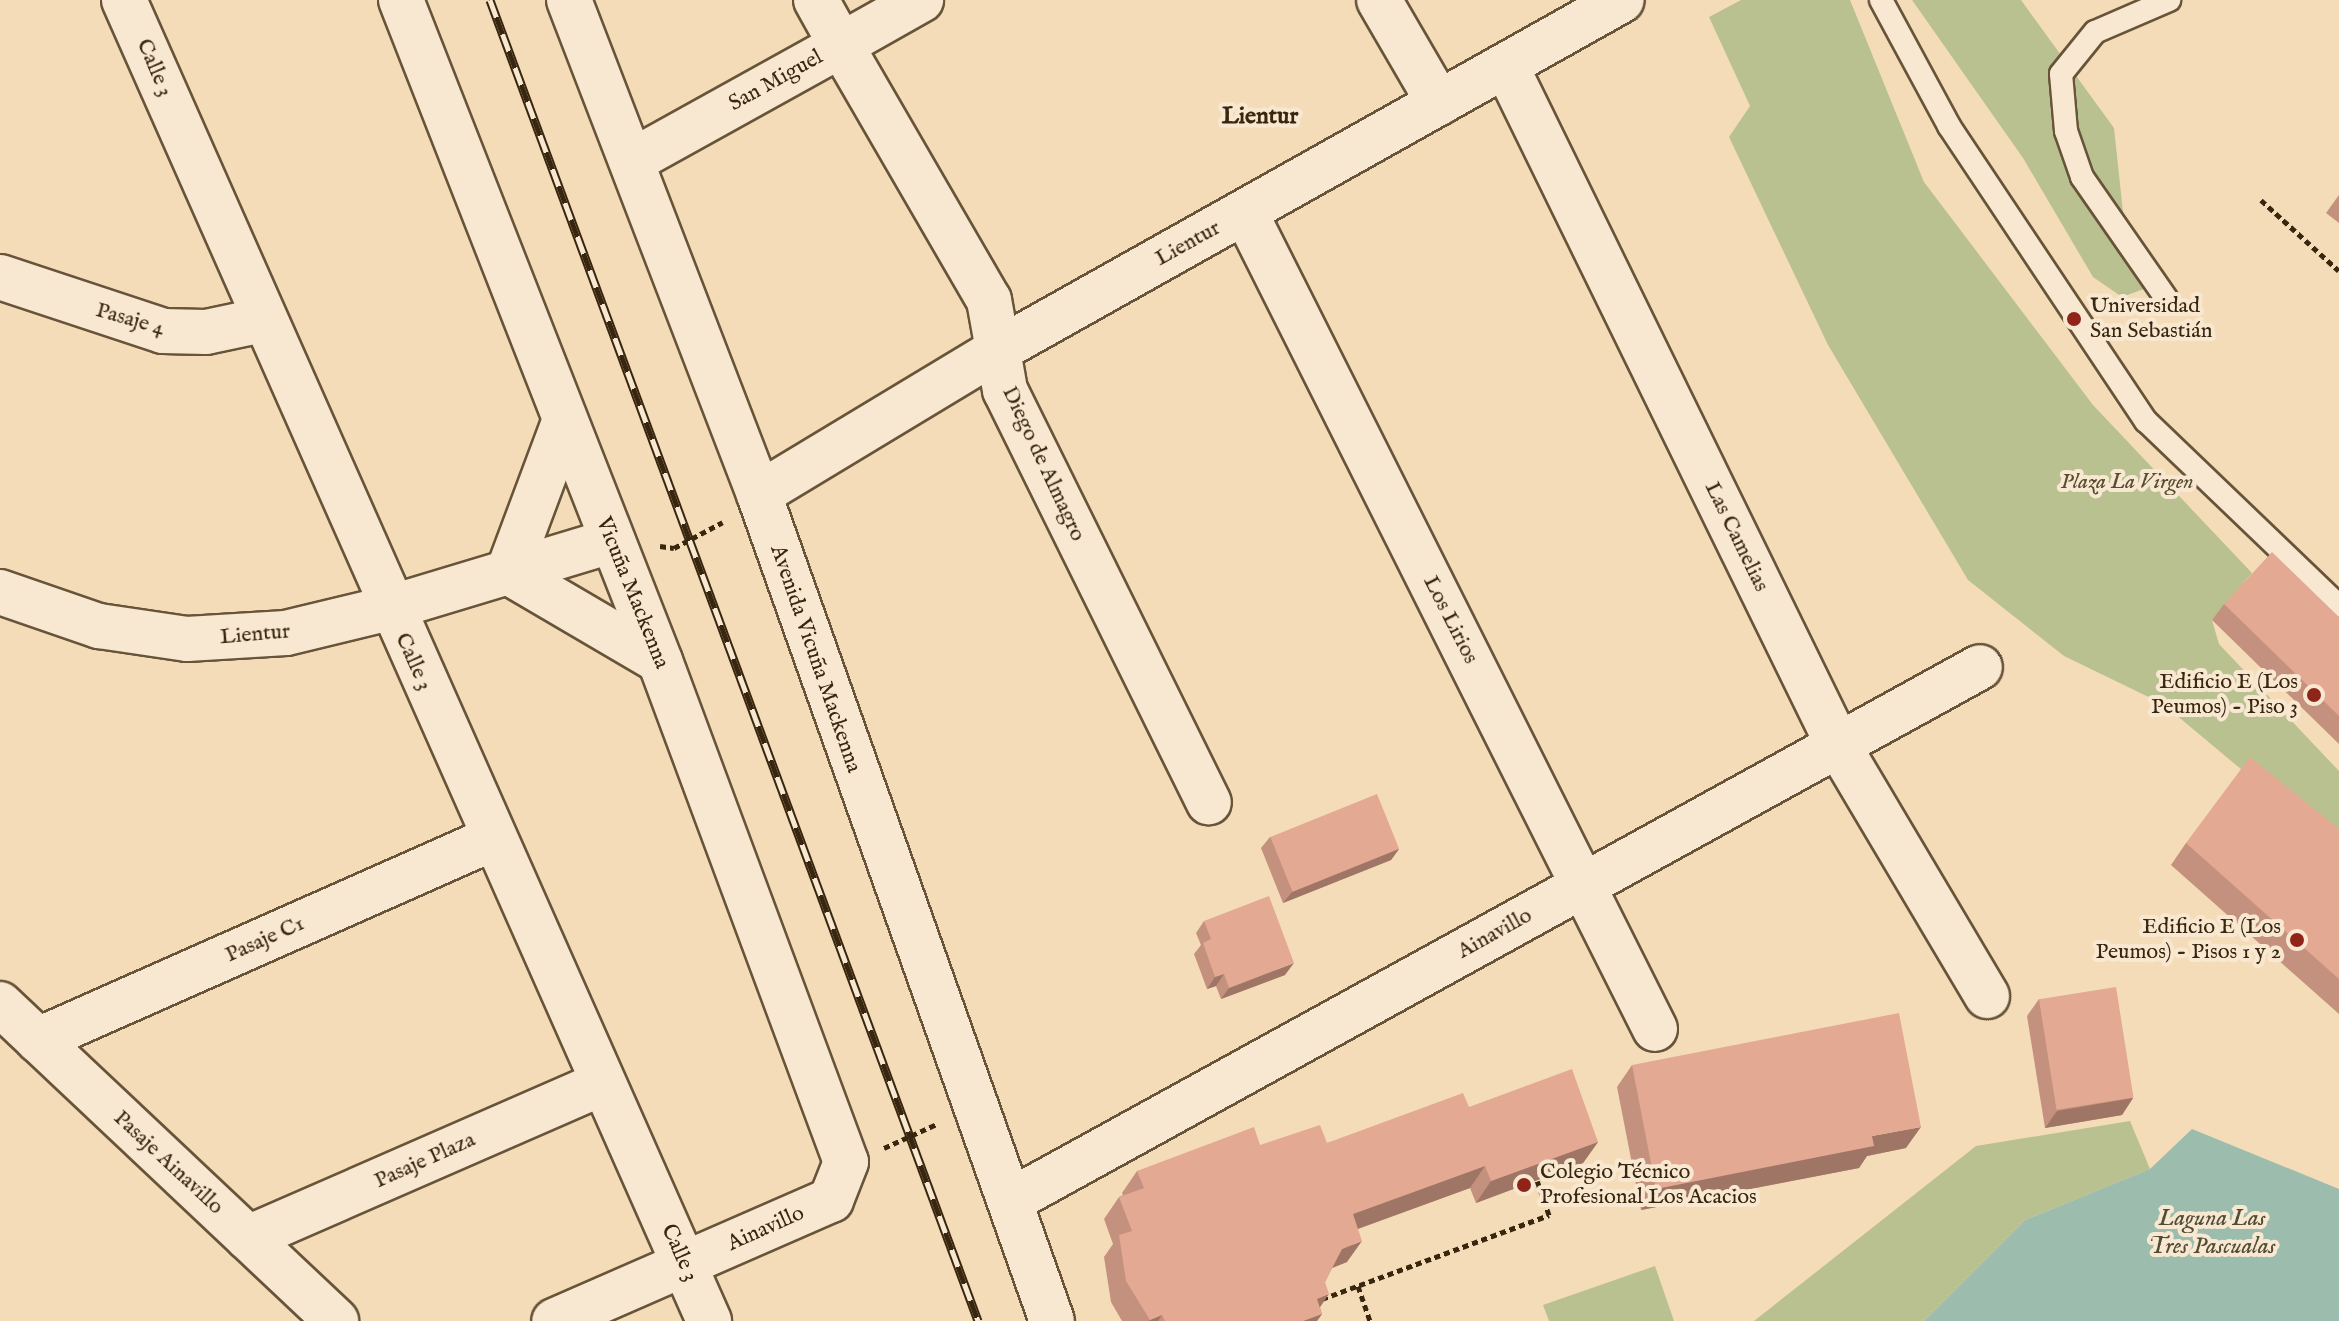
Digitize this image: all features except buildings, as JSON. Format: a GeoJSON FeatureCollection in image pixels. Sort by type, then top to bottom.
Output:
{"type":"FeatureCollection","features":[{"type":"Feature","properties":{"kind":"street","name":"Calle 3"},"geometry":{"type":"LineString","coordinates":[[124,0],[491,839],[709,1321]]}},
{"type":"Feature","properties":{"kind":"street","name":"Vicuña Mackenna"},"geometry":{"type":"LineString","coordinates":[[401,0],[563,425],[660,661],[846,1162],[841,1189]]}},
{"type":"Feature","properties":{"kind":"street","name":"Avenida Vicuña Mackenna"},"geometry":{"type":"LineString","coordinates":[[569,0],[759,494],[1052,1321]]}},
{"type":"Feature","properties":{"kind":"street","name":"Diego de Almagro"},"geometry":{"type":"LineString","coordinates":[[816,0],[989,300],[1005,390],[1209,802]]}},
{"type":"Feature","properties":{"kind":"street","name":"San Miguel"},"geometry":{"type":"LineString","coordinates":[[632,161],[921,0]]}},
{"type":"Feature","properties":{"kind":"street"},"geometry":{"type":"LineString","coordinates":[[1379,0],[1439,103]]}},
{"type":"Feature","properties":{"kind":"street","name":"Lientur"},"geometry":{"type":"LineString","coordinates":[[759,494],[998,350],[1622,0]]}},
{"type":"Feature","properties":{"kind":"street","name":"Las Camelias"},"geometry":{"type":"LineString","coordinates":[[1506,66],[1838,745],[1987,996]]}},
{"type":"Feature","properties":{"kind":"street","name":"Los Lirios"},"geometry":{"type":"LineString","coordinates":[[1245,212],[1655,1029]]}},
{"type":"Feature","properties":{"kind":"street","name":"Pasaje 4"},"geometry":{"type":"LineString","coordinates":[[0,277],[163,331],[206,332],[263,320]]}},
{"type":"Feature","properties":{"kind":"street"},"geometry":{"type":"LineString","coordinates":[[563,425],[508,572],[660,661]]}},
{"type":"Feature","properties":{"kind":"street","name":"Lientur"},"geometry":{"type":"LineString","coordinates":[[0,592],[99,626],[187,639],[286,633],[389,608],[611,541]]}},
{"type":"Feature","properties":{"kind":"street","name":"Ainavillo"},"geometry":{"type":"LineString","coordinates":[[1010,1201],[1980,667]]}},
{"type":"Feature","properties":{"kind":"street","name":"Pasaje C1"},"geometry":{"type":"LineString","coordinates":[[38,1040],[491,839]]}},
{"type":"Feature","properties":{"kind":"street","name":"Pasaje Ainavillo"},"geometry":{"type":"LineString","coordinates":[[0,1004],[336,1321]]}},
{"type":"Feature","properties":{"kind":"street","name":"Pasaje Plaza"},"geometry":{"type":"LineString","coordinates":[[248,1238],[602,1083]]}},
{"type":"Feature","properties":{"kind":"street","name":"Ainavillo"},"geometry":{"type":"LineString","coordinates":[[554,1321],[684,1265],[841,1189]]}},
{"type":"Feature","properties":{"kind":"lane"},"geometry":{"type":"LineString","coordinates":[[1881,0],[1949,126],[2164,441],[2339,606]]}},
{"type":"Feature","properties":{"kind":"lane"},"geometry":{"type":"LineString","coordinates":[[2166,298],[2082,177],[2066,131],[2061,74],[2095,32],[2169,0]]}},
{"type":"Feature","properties":{"kind":"path"},"geometry":{"type":"LineString","coordinates":[[2261,200],[2339,271]]}},
{"type":"Feature","properties":{"kind":"path"},"geometry":{"type":"LineString","coordinates":[[1309,1304],[1549,1215],[1537,1181]]}},
{"type":"Feature","properties":{"kind":"path"},"geometry":{"type":"LineString","coordinates":[[1358,1286],[1370,1321]]}},
{"type":"Feature","properties":{"kind":"green space","name":"Plaza La Virgen"},"geometry":{"type":"Polygon","coordinates":[[[1741,0],[1850,0],[1924,182],[2093,405],[2252,573],[2212,620],[2219,644],[2339,771],[2339,851],[2163,704],[2064,656],[1968,580],[1828,345],[1729,137],[1750,106],[1709,17],[1741,0]]]}},
{"type":"Feature","properties":{"kind":"green space"},"geometry":{"type":"Polygon","coordinates":[[[1912,0],[2021,0],[2114,128],[2123,212],[2149,270],[2144,289],[2122,297],[2093,277],[2023,158],[1912,0]]]}},
{"type":"Feature","properties":{"kind":"green space"},"geometry":{"type":"Polygon","coordinates":[[[2130,1121],[2150,1169],[2025,1220],[1924,1321],[1754,1321],[1976,1146],[2130,1121]]]}},
{"type":"Feature","properties":{"kind":"green space"},"geometry":{"type":"Polygon","coordinates":[[[1655,1266],[1674,1321],[1549,1321],[1543,1305],[1655,1266]]]}},
{"type":"Feature","properties":{"kind":"water","name":"Laguna Las Tres Pascualas"},"geometry":{"type":"Polygon","coordinates":[[[2192,1129],[2339,1189],[2339,1321],[1924,1321],[2025,1220],[2150,1169],[2192,1129]]]}},
{"type":"Feature","properties":{"kind":"railway"},"geometry":{"type":"LineString","coordinates":[[490,0],[978,1321]]}},
{"type":"Feature","properties":{"kind":"place","name":"Universidad San Sebastián"},"geometry":{"type":"Point","coordinates":[2074,319]}},
{"type":"Feature","properties":{"kind":"place","name":"Edificio E (Los Peumos) - Piso 3"},"geometry":{"type":"Point","coordinates":[2314,695]}},
{"type":"Feature","properties":{"kind":"place","name":"Edificio E (Los Peumos) - Pisos 1 y 2"},"geometry":{"type":"Point","coordinates":[2297,940]}},
{"type":"Feature","properties":{"kind":"place","name":"Colegio Técnico Profesional Los Acacios"},"geometry":{"type":"Point","coordinates":[1524,1185]}},
{"type":"Feature","properties":{"kind":"district","name":"Lientur"},"geometry":{"type":"Point","coordinates":[1260,117]}}]}
